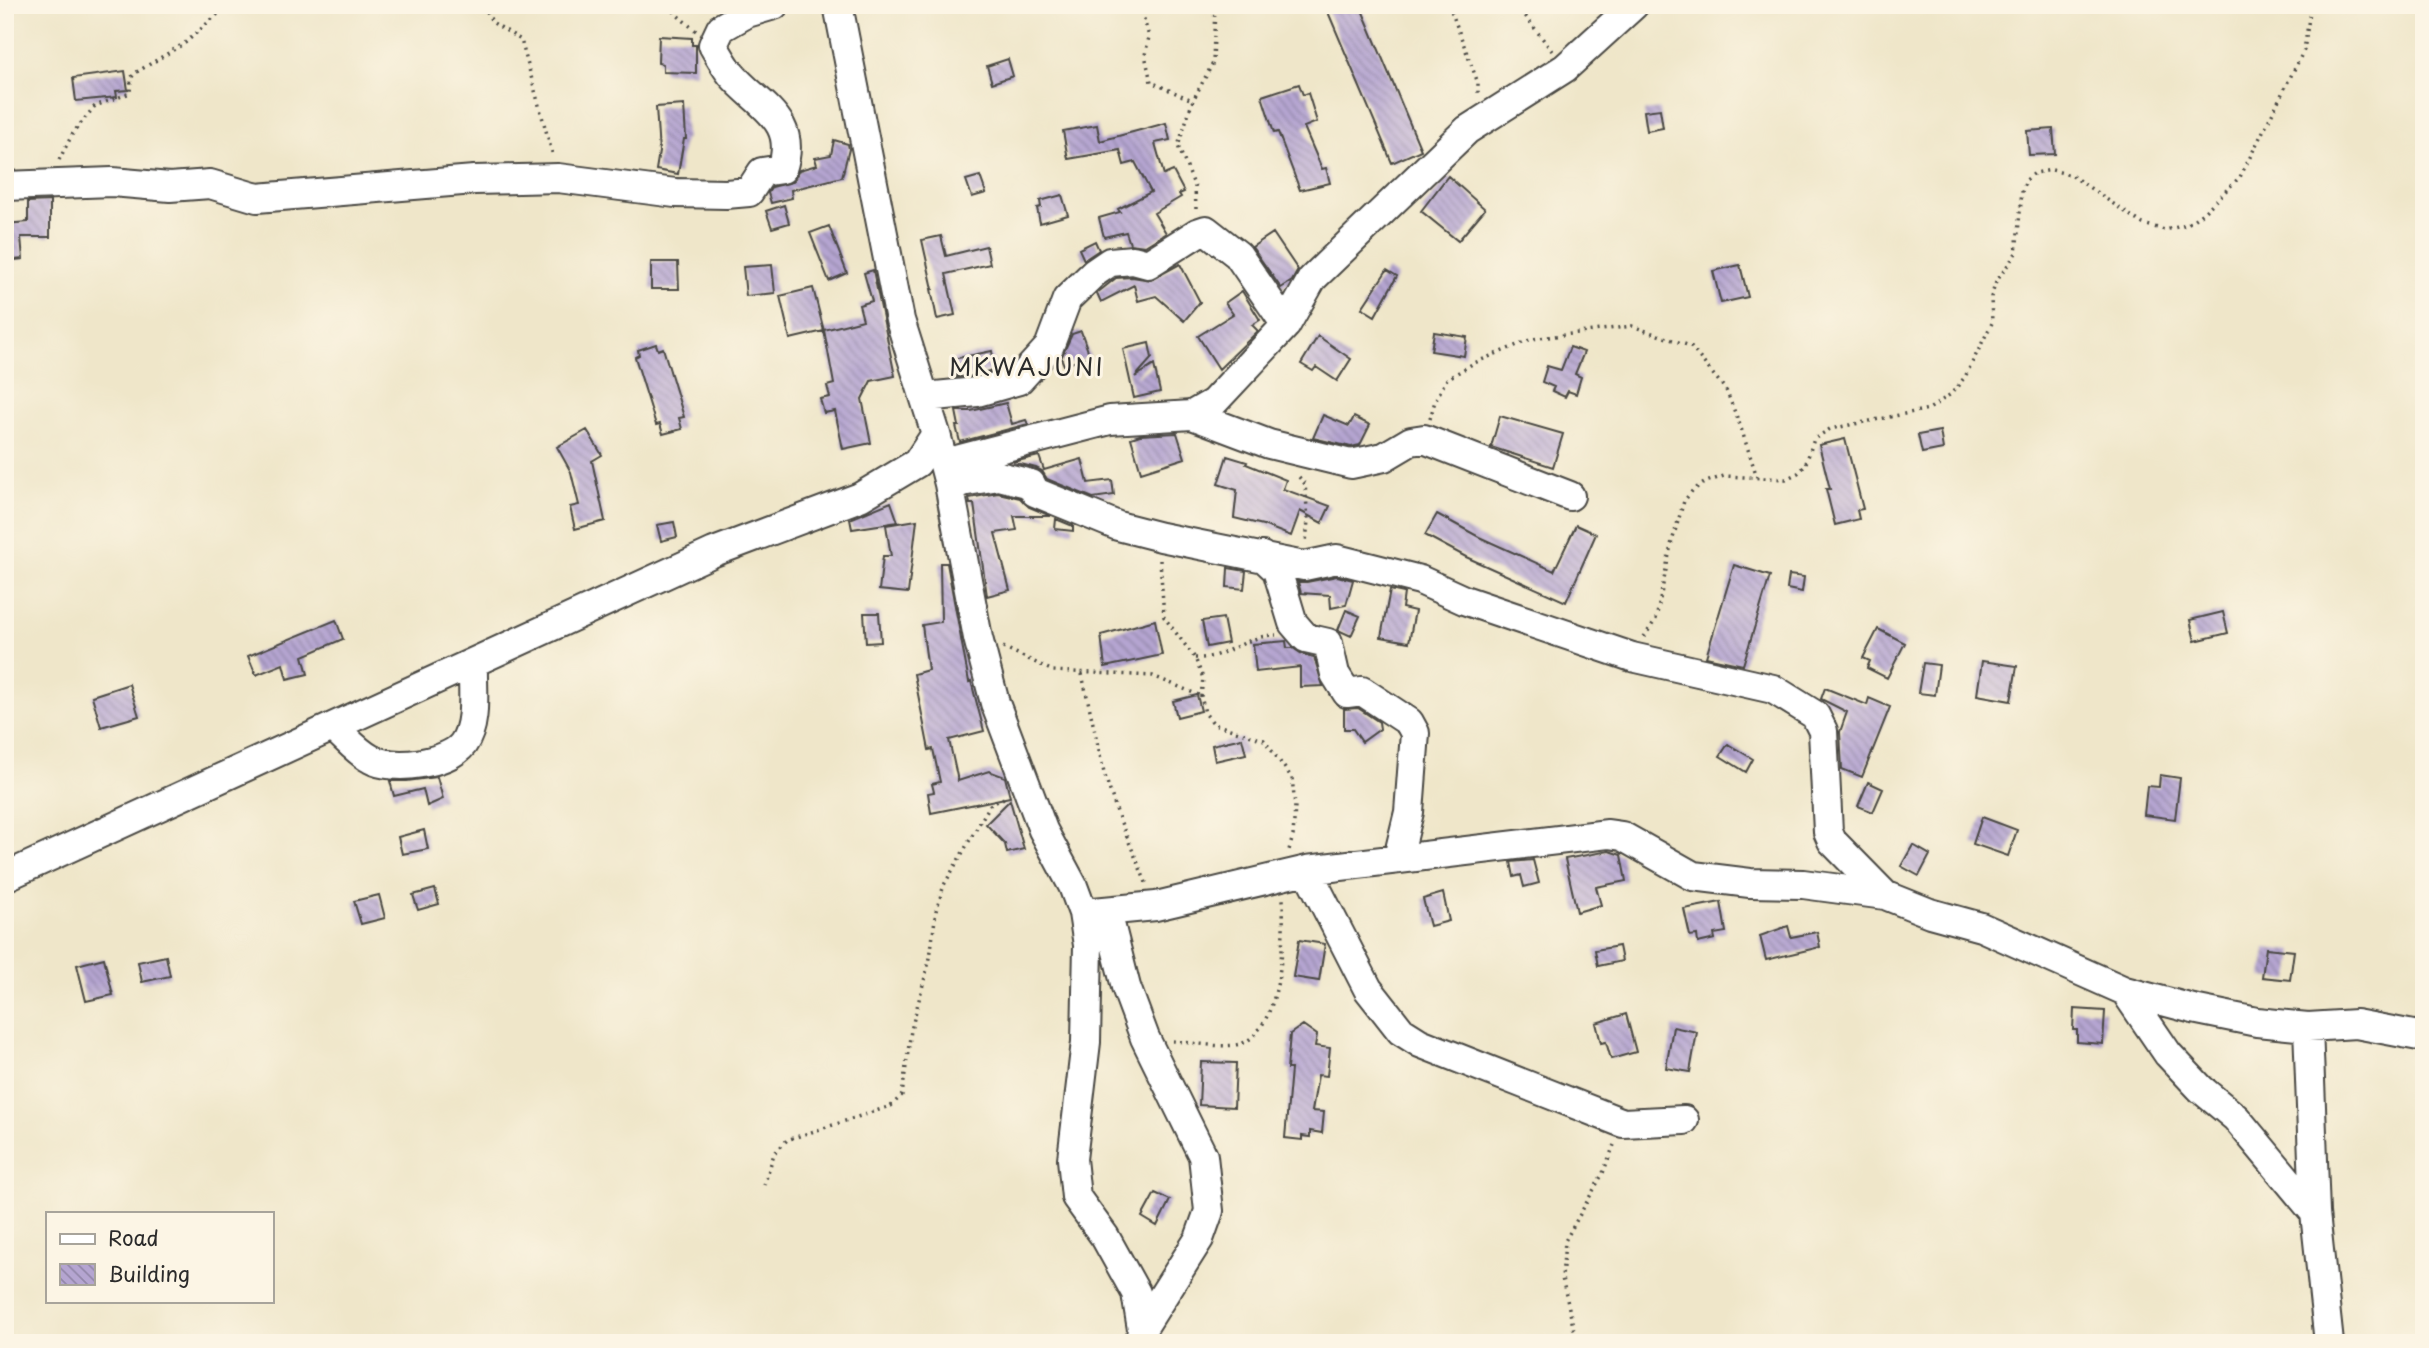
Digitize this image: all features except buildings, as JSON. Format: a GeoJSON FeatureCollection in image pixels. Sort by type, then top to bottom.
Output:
{"type":"FeatureCollection","features":[{"type":"Feature","properties":{"kind":"street"},"geometry":{"type":"LineString","coordinates":[[5,186],[112,182],[170,187],[210,184],[257,198],[474,180],[558,178],[675,193],[749,192],[762,172],[782,169],[787,152],[785,133],[772,112],[730,73],[713,45],[721,28],[747,13],[774,5]]}},
{"type":"Feature","properties":{"kind":"street"},"geometry":{"type":"LineString","coordinates":[[838,5],[900,320],[947,473],[978,638],[995,703],[1025,787],[1095,912],[1145,1038],[1203,1156],[1209,1211],[1199,1239],[1141,1336]]}},
{"type":"Feature","properties":{"kind":"street"},"geometry":{"type":"LineString","coordinates":[[1192,415],[1213,403],[1286,325],[1312,279],[1467,130],[1566,68],[1634,5]]}},
{"type":"Feature","properties":{"kind":"street"},"geometry":{"type":"LineString","coordinates":[[925,397],[977,392],[1019,380],[1049,347],[1067,299],[1094,273],[1111,262],[1133,260],[1148,264],[1206,230],[1238,255],[1286,325]]}},
{"type":"Feature","properties":{"kind":"street"},"geometry":{"type":"LineString","coordinates":[[947,473],[1110,420],[1192,415],[1269,444],[1351,464],[1384,457],[1411,441],[1424,439],[1570,496]]}},
{"type":"Feature","properties":{"kind":"street"},"geometry":{"type":"LineString","coordinates":[[5,877],[714,552],[859,497],[917,463],[936,434]]}},
{"type":"Feature","properties":{"kind":"street"},"geometry":{"type":"LineString","coordinates":[[947,473],[999,476],[1031,484],[1035,492],[1118,526],[1161,537],[1304,566],[1337,559],[1420,580],[1464,600],[1632,657],[1773,689],[1815,715],[1823,731],[1828,832],[1832,841],[1885,895]]}},
{"type":"Feature","properties":{"kind":"street"},"geometry":{"type":"LineString","coordinates":[[1262,556],[1277,570],[1293,623],[1306,638],[1328,643],[1335,674],[1347,692],[1362,691],[1409,722],[1415,733],[1409,812],[1398,858]]}},
{"type":"Feature","properties":{"kind":"street"},"geometry":{"type":"LineString","coordinates":[[333,727],[372,760],[402,766],[442,758],[463,745],[472,721],[473,663]]}},
{"type":"Feature","properties":{"kind":"street"},"geometry":{"type":"LineString","coordinates":[[1095,912],[1156,906],[1294,872],[1608,834],[1622,836],[1693,876],[1751,883],[1803,884],[1885,895],[1981,927],[2125,991],[2193,1009],[2257,1022],[2308,1027],[2356,1024],[2424,1037]]}},
{"type":"Feature","properties":{"kind":"street"},"geometry":{"type":"LineString","coordinates":[[1294,872],[1368,989],[1401,1031],[1420,1043],[1623,1123],[1685,1120]]}},
{"type":"Feature","properties":{"kind":"street"},"geometry":{"type":"LineString","coordinates":[[1095,912],[1088,945],[1086,1042],[1072,1159],[1076,1198],[1105,1237],[1136,1293],[1141,1336]]}},
{"type":"Feature","properties":{"kind":"street"},"geometry":{"type":"LineString","coordinates":[[2125,991],[2168,1054],[2201,1089],[2236,1118],[2315,1213]]}},
{"type":"Feature","properties":{"kind":"street"},"geometry":{"type":"LineString","coordinates":[[2308,1027],[2315,1213],[2329,1343]]}},
{"type":"Feature","properties":{"kind":"path"},"geometry":{"type":"LineString","coordinates":[[46,184],[73,133],[95,106],[130,93],[131,78],[135,73],[185,43],[228,5]]}},
{"type":"Feature","properties":{"kind":"path"},"geometry":{"type":"LineString","coordinates":[[484,5],[492,22],[521,40],[558,178]]}},
{"type":"Feature","properties":{"kind":"path"},"geometry":{"type":"LineString","coordinates":[[670,5],[676,14],[713,45]]}},
{"type":"Feature","properties":{"kind":"path"},"geometry":{"type":"LineString","coordinates":[[1140,5],[1149,37],[1145,55],[1151,82],[1193,100]]}},
{"type":"Feature","properties":{"kind":"path"},"geometry":{"type":"LineString","coordinates":[[1197,233],[1195,187],[1178,146],[1193,100],[1213,63],[1215,5]]}},
{"type":"Feature","properties":{"kind":"path"},"geometry":{"type":"LineString","coordinates":[[1449,5],[1478,83],[1478,103],[1467,130]]}},
{"type":"Feature","properties":{"kind":"path"},"geometry":{"type":"LineString","coordinates":[[1517,5],[1566,68]]}},
{"type":"Feature","properties":{"kind":"path"},"geometry":{"type":"LineString","coordinates":[[1632,657],[1656,619],[1671,545],[1684,501],[1693,490],[1724,476],[1786,479],[1805,466],[1814,439],[1830,429],[1929,409],[1951,394],[1965,377],[1977,350],[1987,338],[1992,323],[1991,297],[1996,282],[2016,253],[2022,192],[2026,180],[2035,173],[2052,170],[2071,175],[2143,225],[2165,230],[2186,225],[2204,212],[2240,177],[2304,50],[2311,5]]}},
{"type":"Feature","properties":{"kind":"path"},"geometry":{"type":"LineString","coordinates":[[1424,439],[1434,401],[1447,379],[1474,363],[1532,339],[1632,326],[1690,346],[1726,390],[1757,477]]}},
{"type":"Feature","properties":{"kind":"path"},"geometry":{"type":"LineString","coordinates":[[1296,474],[1306,484],[1308,520],[1304,566]]}},
{"type":"Feature","properties":{"kind":"path"},"geometry":{"type":"LineString","coordinates":[[1145,1038],[1231,1045],[1247,1042],[1263,1024],[1277,991],[1294,872],[1295,806],[1292,778],[1264,740],[1214,724],[1205,713],[1201,696],[1203,678],[1195,657],[1164,617],[1160,585],[1161,537]]}},
{"type":"Feature","properties":{"kind":"path"},"geometry":{"type":"LineString","coordinates":[[1195,657],[1209,659],[1248,640],[1272,635],[1286,636],[1293,623]]}},
{"type":"Feature","properties":{"kind":"path"},"geometry":{"type":"LineString","coordinates":[[978,638],[1009,649],[1053,671],[1153,676],[1201,696]]}},
{"type":"Feature","properties":{"kind":"path"},"geometry":{"type":"LineString","coordinates":[[1082,674],[1108,784],[1119,818],[1156,906]]}},
{"type":"Feature","properties":{"kind":"path"},"geometry":{"type":"LineString","coordinates":[[764,1185],[774,1154],[787,1140],[891,1106],[902,1095],[911,1030],[930,958],[936,911],[944,885],[990,805],[1025,787]]}},
{"type":"Feature","properties":{"kind":"path"},"geometry":{"type":"LineString","coordinates":[[1577,1343],[1562,1278],[1565,1241],[1603,1173],[1623,1123]]}},
{"type":"Feature","properties":{"kind":"district","name":"MKWAJUNI"},"geometry":{"type":"Point","coordinates":[1027,368]}}]}
